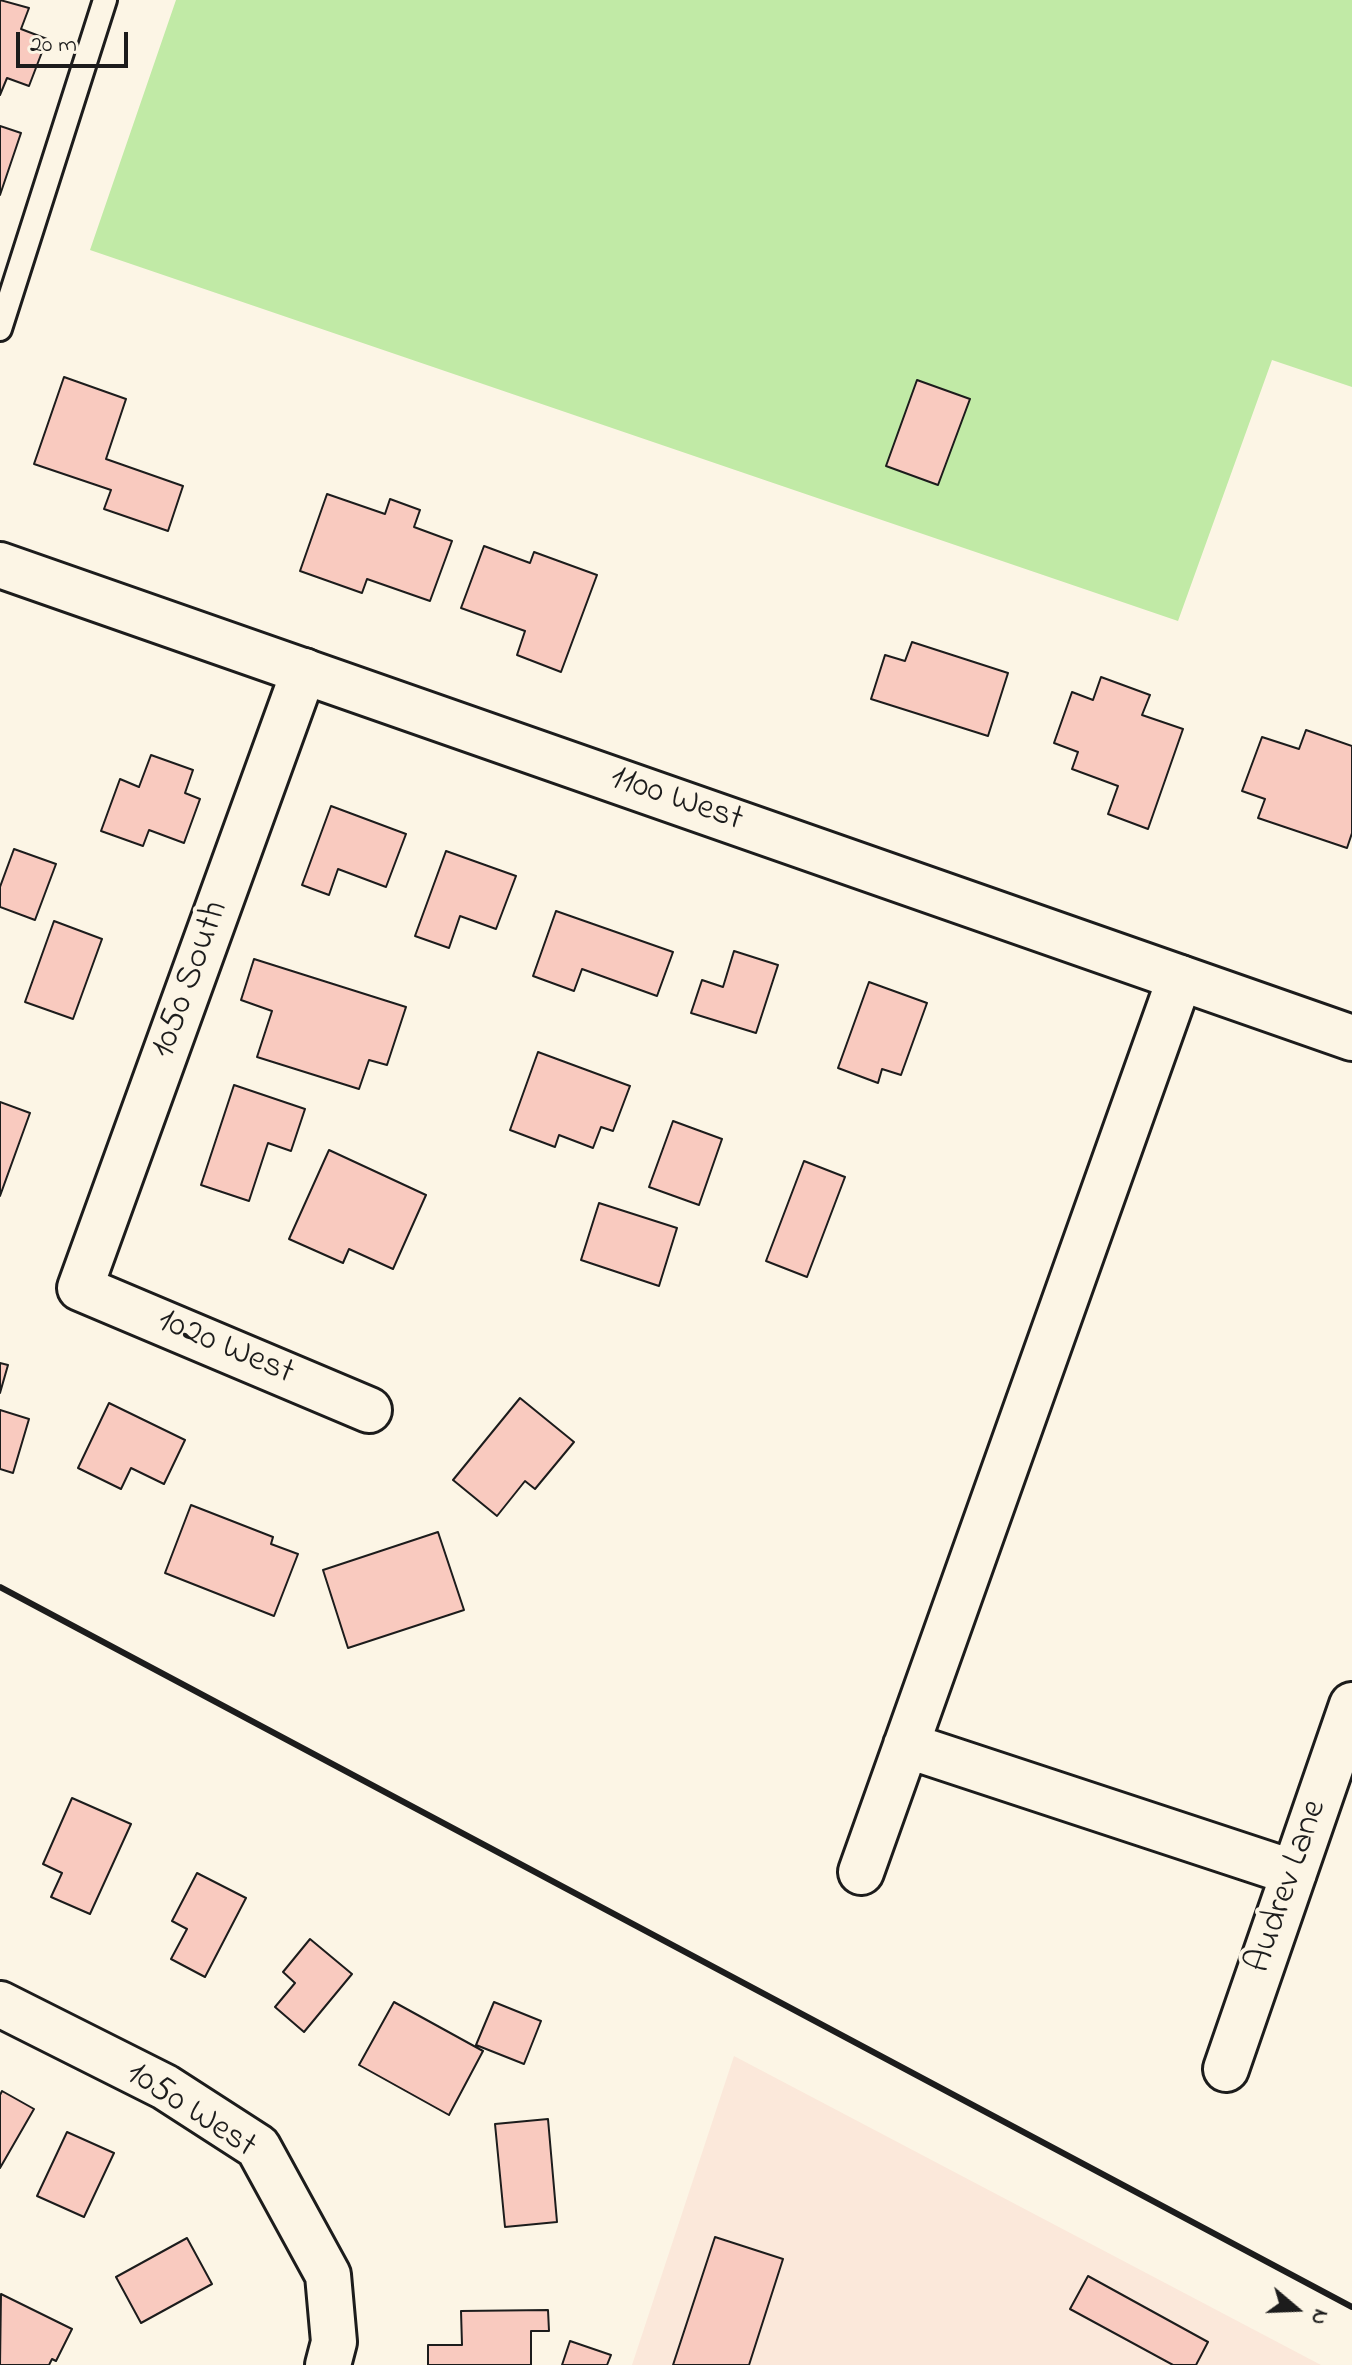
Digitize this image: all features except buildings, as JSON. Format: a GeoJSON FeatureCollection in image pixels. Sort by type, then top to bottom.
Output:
{"type":"FeatureCollection","features":[{"type":"Feature","properties":{"kind":"street","name":"1100 West"},"geometry":{"type":"LineString","coordinates":[[0,565],[1352,1038]]}},
{"type":"Feature","properties":{"kind":"street","name":"1050 South"},"geometry":{"type":"LineString","coordinates":[[80,1288],[304,671]]}},
{"type":"Feature","properties":{"kind":"street"},"geometry":{"type":"LineString","coordinates":[[861,1872],[1180,978]]}},
{"type":"Feature","properties":{"kind":"street","name":"1020 West"},"geometry":{"type":"LineString","coordinates":[[80,1288],[369,1410]]}},
{"type":"Feature","properties":{"kind":"street","name":"Audrev Lane"},"geometry":{"type":"LineString","coordinates":[[1226,2069],[1352,1705]]}},
{"type":"Feature","properties":{"kind":"street"},"geometry":{"type":"LineString","coordinates":[[906,1745],[1294,1873]]}},
{"type":"Feature","properties":{"kind":"street","name":"1050 West"},"geometry":{"type":"LineString","coordinates":[[0,2004],[165,2087],[258,2147],[328,2275],[334,2342],[328,2365]]}},
{"type":"Feature","properties":{"kind":"lane"},"geometry":{"type":"LineString","coordinates":[[0,329],[105,0]]}},
{"type":"Feature","properties":{"kind":"shaded area"},"geometry":{"type":"Polygon","coordinates":[[[734,2056],[1321,2365],[632,2365],[734,2056]]]}},
{"type":"Feature","properties":{"kind":"green space"},"geometry":{"type":"Polygon","coordinates":[[[176,0],[1352,0],[1352,387],[1272,360],[1178,621],[90,250],[176,0]]]}},
{"type":"Feature","properties":{"kind":"railway"},"geometry":{"type":"LineString","coordinates":[[0,1587],[1352,2307]]}}]}
